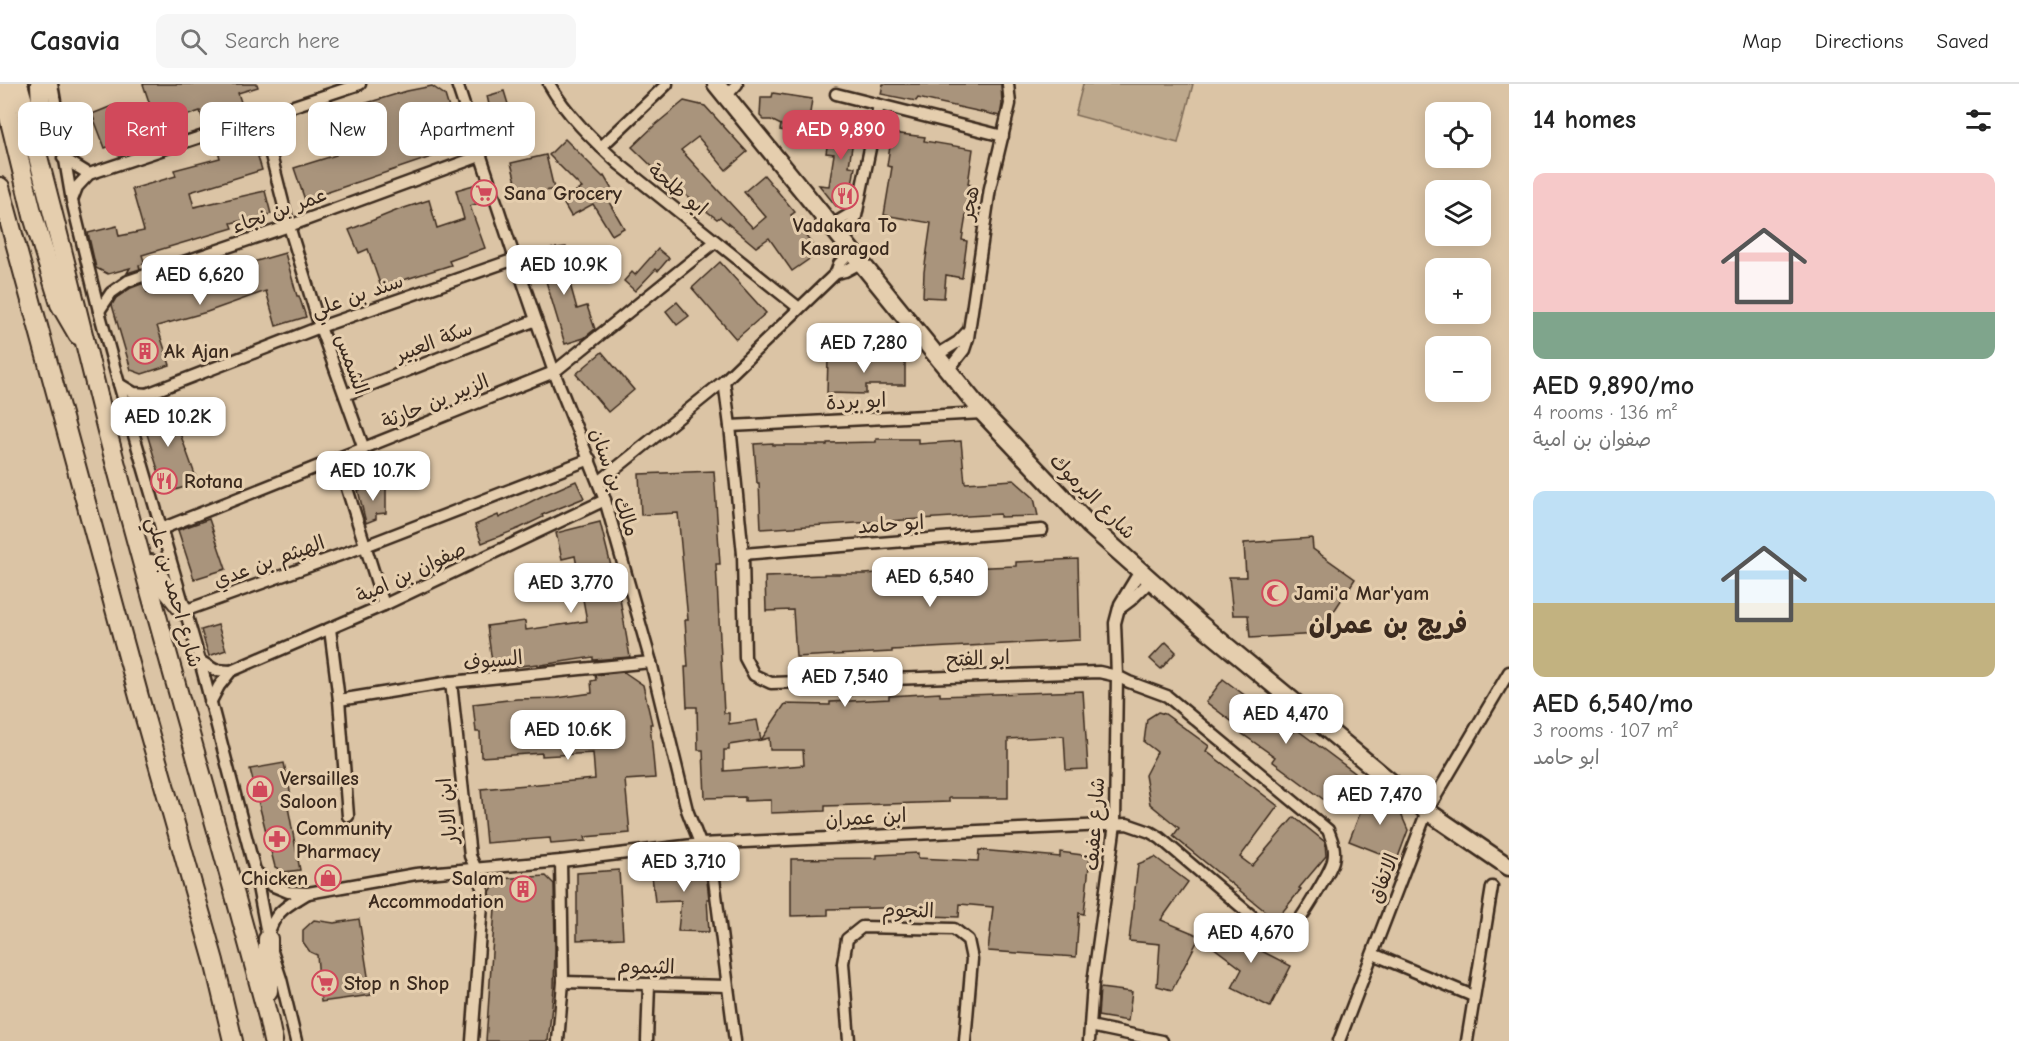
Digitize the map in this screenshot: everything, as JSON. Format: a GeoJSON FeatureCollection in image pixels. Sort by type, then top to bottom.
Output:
{"type":"FeatureCollection","features":[{"type":"Feature","properties":{"kind":"main road"},"geometry":{"type":"LineString","coordinates":[[1,84],[33,216],[60,304],[89,355]]}},
{"type":"Feature","properties":{"kind":"main road","name":"شارع احمد بن علي"},"geometry":{"type":"LineString","coordinates":[[18,84],[45,178],[106,426],[221,839],[273,1041]]}},
{"type":"Feature","properties":{"kind":"main road"},"geometry":{"type":"LineString","coordinates":[[40,84],[45,178]]}},
{"type":"Feature","properties":{"kind":"main road"},"geometry":{"type":"LineString","coordinates":[[0,187],[138,697],[214,961],[233,1041]]}},
{"type":"Feature","properties":{"kind":"main road"},"geometry":{"type":"LineString","coordinates":[[138,543],[164,586],[184,611]]}},
{"type":"Feature","properties":{"kind":"main road"},"geometry":{"type":"LineString","coordinates":[[268,939],[268,1017]]}},
{"type":"Feature","properties":{"kind":"street","name":"شارع احمد بن علي"},"geometry":{"type":"LineString","coordinates":[[51,84],[72,201],[99,311],[200,661],[255,871],[268,939],[281,979],[296,1041]]}},
{"type":"Feature","properties":{"kind":"street"},"geometry":{"type":"LineString","coordinates":[[296,105],[360,84]]}},
{"type":"Feature","properties":{"kind":"street","name":"مالك بن سنان"},"geometry":{"type":"LineString","coordinates":[[457,84],[463,102]]}},
{"type":"Feature","properties":{"kind":"street","name":"ابو طلحة"},"geometry":{"type":"LineString","coordinates":[[549,84],[558,99],[601,147],[799,308]]}},
{"type":"Feature","properties":{"kind":"street"},"geometry":{"type":"LineString","coordinates":[[601,147],[667,84]]}},
{"type":"Feature","properties":{"kind":"street","name":"هجر"},"geometry":{"type":"LineString","coordinates":[[949,369],[964,350],[969,330],[990,188],[1010,104],[1008,84]]}},
{"type":"Feature","properties":{"kind":"street","name":"شارع اليرموك"},"geometry":{"type":"LineString","coordinates":[[726,88],[836,230],[983,412],[1090,526],[1218,639],[1427,811],[1509,867]]}},
{"type":"Feature","properties":{"kind":"street"},"geometry":{"type":"LineString","coordinates":[[836,94],[1003,136]]}},
{"type":"Feature","properties":{"kind":"street"},"geometry":{"type":"LineString","coordinates":[[836,230],[858,210],[879,105]]}},
{"type":"Feature","properties":{"kind":"street"},"geometry":{"type":"LineString","coordinates":[[72,201],[77,187],[88,174],[200,136]]}},
{"type":"Feature","properties":{"kind":"street","name":"الشمس"},"geometry":{"type":"LineString","coordinates":[[271,156],[289,226],[320,327],[364,449]]}},
{"type":"Feature","properties":{"kind":"street","name":"مالك بن سنان"},"geometry":{"type":"LineString","coordinates":[[480,156],[554,372],[605,500],[651,662],[687,810],[714,879],[735,1041]]}},
{"type":"Feature","properties":{"kind":"street","name":"عمر بن نجاء"},"geometry":{"type":"LineString","coordinates":[[99,311],[111,293],[128,281],[289,226],[480,156]]}},
{"type":"Feature","properties":{"kind":"street"},"geometry":{"type":"LineString","coordinates":[[63,158],[88,174]]}},
{"type":"Feature","properties":{"kind":"street","name":"الزبير بن حارثة"},"geometry":{"type":"LineString","coordinates":[[161,529],[554,372],[715,242]]}},
{"type":"Feature","properties":{"kind":"street"},"geometry":{"type":"LineString","coordinates":[[599,482],[724,381],[836,273],[839,264],[857,256]]}},
{"type":"Feature","properties":{"kind":"street","name":"سند بن علي"},"geometry":{"type":"LineString","coordinates":[[147,394],[320,327],[515,259]]}},
{"type":"Feature","properties":{"kind":"street","name":"سكة العبير"},"geometry":{"type":"LineString","coordinates":[[345,395],[536,320]]}},
{"type":"Feature","properties":{"kind":"street"},"geometry":{"type":"LineString","coordinates":[[938,355],[958,342],[969,330]]}},
{"type":"Feature","properties":{"kind":"street","name":"ابو الفتح"},"geometry":{"type":"LineString","coordinates":[[724,381],[743,554],[745,658],[754,675],[771,683],[1090,672],[1117,676],[1167,696],[1328,830],[1334,843]]}},
{"type":"Feature","properties":{"kind":"street"},"geometry":{"type":"LineString","coordinates":[[119,384],[128,391],[147,394]]}},
{"type":"Feature","properties":{"kind":"street"},"geometry":{"type":"LineString","coordinates":[[130,423],[135,407],[147,394]]}},
{"type":"Feature","properties":{"kind":"street","name":"ابو بردة"},"geometry":{"type":"LineString","coordinates":[[730,426],[983,412]]}},
{"type":"Feature","properties":{"kind":"street","name":"الهيثم بن عدي"},"geometry":{"type":"LineString","coordinates":[[184,611],[365,546],[590,459]]}},
{"type":"Feature","properties":{"kind":"street"},"geometry":{"type":"LineString","coordinates":[[338,460],[384,605]]}},
{"type":"Feature","properties":{"kind":"street","name":"صفوان بن امية"},"geometry":{"type":"LineString","coordinates":[[231,671],[384,605],[605,500]]}},
{"type":"Feature","properties":{"kind":"street","name":"ابو حامد"},"geometry":{"type":"LineString","coordinates":[[743,554],[1042,530]]}},
{"type":"Feature","properties":{"kind":"street","name":"شارع عفيف"},"geometry":{"type":"LineString","coordinates":[[1089,1041],[1093,983],[1115,824],[1117,676],[1114,631],[1118,610],[1127,591],[1145,576]]}},
{"type":"Feature","properties":{"kind":"street"},"geometry":{"type":"LineString","coordinates":[[330,629],[339,700],[348,816]]}},
{"type":"Feature","properties":{"kind":"street"},"geometry":{"type":"LineString","coordinates":[[200,661],[215,670],[231,671]]}},
{"type":"Feature","properties":{"kind":"street","name":"السيوف"},"geometry":{"type":"LineString","coordinates":[[339,700],[451,682],[651,662]]}},
{"type":"Feature","properties":{"kind":"street"},"geometry":{"type":"LineString","coordinates":[[210,703],[219,686],[231,671]]}},
{"type":"Feature","properties":{"kind":"street","name":"الاتفاق"},"geometry":{"type":"LineString","coordinates":[[1339,1041],[1427,811],[1509,672]]}},
{"type":"Feature","properties":{"kind":"street","name":"ابن الابار"},"geometry":{"type":"LineString","coordinates":[[451,682],[470,856],[483,891],[472,1041]]}},
{"type":"Feature","properties":{"kind":"street","name":"ابن عمران"},"geometry":{"type":"LineString","coordinates":[[255,871],[271,885],[288,892],[308,894],[416,874],[561,861],[701,844],[1115,824],[1139,827],[1160,838],[1272,933],[1283,935],[1291,931],[1313,899],[1333,861],[1334,843]]}},
{"type":"Feature","properties":{"kind":"street"},"geometry":{"type":"LineString","coordinates":[[558,1041],[563,982],[561,861]]}},
{"type":"Feature","properties":{"kind":"street"},"geometry":{"type":"LineString","coordinates":[[1467,1041],[1492,887]]}},
{"type":"Feature","properties":{"kind":"street","name":"ابن عمران"},"geometry":{"type":"LineString","coordinates":[[268,939],[276,915],[308,894]]}},
{"type":"Feature","properties":{"kind":"street","name":"النجوم"},"geometry":{"type":"LineString","coordinates":[[849,1041],[843,963],[847,939],[862,927],[954,929],[968,940],[972,959],[965,1041]]}},
{"type":"Feature","properties":{"kind":"street"},"geometry":{"type":"LineString","coordinates":[[1373,954],[1473,996]]}},
{"type":"Feature","properties":{"kind":"street","name":"الثيموم"},"geometry":{"type":"LineString","coordinates":[[563,982],[727,986]]}},
{"type":"Feature","properties":{"kind":"street"},"geometry":{"type":"LineString","coordinates":[[647,1041],[649,984]]}},
{"type":"Feature","properties":{"kind":"street"},"geometry":{"type":"LineString","coordinates":[[1090,1026],[1162,1041]]}},
{"type":"Feature","properties":{"kind":"shaded area"},"geometry":{"type":"Polygon","coordinates":[[[1083,84],[1193,84],[1178,143],[1075,115],[1083,84]]]}},
{"type":"Feature","properties":{"kind":"building"},"geometry":{"type":"Polygon","coordinates":[[[143,84],[257,84],[258,87],[238,93],[241,102],[200,102],[200,111],[188,115],[188,102],[149,102],[143,84]]]}},
{"type":"Feature","properties":{"kind":"building"},"geometry":{"type":"Polygon","coordinates":[[[883,84],[1001,84],[1000,116],[918,98],[916,101],[881,94],[883,84]]]}},
{"type":"Feature","properties":{"kind":"building"},"geometry":{"type":"Polygon","coordinates":[[[432,86],[445,95],[447,102],[399,102],[399,156],[434,156],[305,200],[294,168],[333,156],[387,156],[387,102],[370,102],[432,86]]]}},
{"type":"Feature","properties":{"kind":"building"},"geometry":{"type":"Polygon","coordinates":[[[504,91],[507,102],[488,102],[487,96],[504,91]]]}},
{"type":"Feature","properties":{"kind":"building"},"geometry":{"type":"Polygon","coordinates":[[[773,93],[812,99],[807,134],[780,130],[781,125],[771,120],[764,120],[760,116],[761,97],[772,97],[773,93]]]}},
{"type":"Feature","properties":{"kind":"building"},"geometry":{"type":"Polygon","coordinates":[[[684,101],[705,106],[747,152],[726,170],[698,137],[681,150],[753,228],[766,217],[744,192],[764,175],[795,212],[791,215],[818,253],[792,271],[769,238],[756,247],[720,217],[717,219],[666,180],[632,147],[684,101]]]}},
{"type":"Feature","properties":{"kind":"building"},"geometry":{"type":"Polygon","coordinates":[[[105,109],[105,148],[93,117],[93,114],[105,109]]]}},
{"type":"Feature","properties":{"kind":"building"},"geometry":{"type":"Polygon","coordinates":[[[832,117],[856,121],[849,166],[855,167],[849,203],[840,206],[836,206],[819,185],[829,186],[834,154],[826,153],[832,117]]]}},
{"type":"Feature","properties":{"kind":"building"},"geometry":{"type":"Polygon","coordinates":[[[892,133],[925,137],[924,141],[973,149],[968,184],[971,185],[962,240],[967,241],[962,278],[946,275],[944,298],[923,297],[931,223],[884,215],[892,167],[887,166],[892,133]]]}},
{"type":"Feature","properties":{"kind":"building"},"geometry":{"type":"Polygon","coordinates":[[[565,139],[604,176],[614,193],[606,197],[624,228],[612,235],[593,204],[571,216],[561,199],[582,188],[549,155],[565,139]]]}},
{"type":"Feature","properties":{"kind":"building"},"geometry":{"type":"Polygon","coordinates":[[[546,155],[554,189],[520,197],[511,163],[546,155]]]}},
{"type":"Feature","properties":{"kind":"building"},"geometry":{"type":"Polygon","coordinates":[[[219,156],[258,156],[262,170],[190,192],[194,207],[265,191],[271,214],[231,223],[233,228],[142,255],[145,264],[139,265],[140,269],[127,273],[130,268],[108,274],[96,268],[88,233],[117,226],[119,236],[144,231],[132,189],[176,176],[174,170],[220,158],[219,156]]]}},
{"type":"Feature","properties":{"kind":"building"},"geometry":{"type":"Polygon","coordinates":[[[477,184],[482,202],[470,206],[485,248],[449,261],[451,265],[381,287],[368,249],[359,253],[349,230],[429,200],[437,228],[464,219],[456,190],[477,184]]]}},
{"type":"Feature","properties":{"kind":"building"},"geometry":{"type":"Polygon","coordinates":[[[566,247],[568,266],[565,266],[577,309],[587,306],[595,329],[584,338],[565,344],[542,268],[539,268],[537,250],[566,247]]]}},
{"type":"Feature","properties":{"kind":"building"},"geometry":{"type":"Polygon","coordinates":[[[658,249],[669,258],[635,291],[624,281],[632,272],[635,275],[658,249]]]}},
{"type":"Feature","properties":{"kind":"building"},"geometry":{"type":"Polygon","coordinates":[[[285,253],[297,296],[299,296],[306,317],[276,326],[266,291],[207,312],[157,326],[170,365],[142,374],[131,370],[112,305],[116,298],[144,283],[147,292],[202,277],[203,279],[285,253]]]}},
{"type":"Feature","properties":{"kind":"building"},"geometry":{"type":"Polygon","coordinates":[[[720,262],[766,313],[736,339],[692,288],[720,262]]]}},
{"type":"Feature","properties":{"kind":"building"},"geometry":{"type":"Polygon","coordinates":[[[677,302],[689,316],[677,325],[666,311],[677,302]]]}},
{"type":"Feature","properties":{"kind":"building"},"geometry":{"type":"Polygon","coordinates":[[[602,352],[634,390],[608,412],[576,374],[602,352]]]}},
{"type":"Feature","properties":{"kind":"building"},"geometry":{"type":"Polygon","coordinates":[[[828,358],[905,358],[905,385],[866,385],[866,394],[827,393],[828,358]]]}},
{"type":"Feature","properties":{"kind":"building"},"geometry":{"type":"Polygon","coordinates":[[[168,400],[198,483],[165,493],[141,414],[145,408],[168,400]]]}},
{"type":"Feature","properties":{"kind":"building"},"geometry":{"type":"Polygon","coordinates":[[[876,439],[918,439],[918,444],[961,441],[965,483],[1014,480],[1034,498],[1038,516],[1000,517],[1000,514],[761,529],[754,444],[827,445],[827,443],[876,442],[876,439]]]}},
{"type":"Feature","properties":{"kind":"building"},"geometry":{"type":"Polygon","coordinates":[[[714,471],[720,564],[716,564],[724,713],[729,713],[729,724],[757,720],[761,740],[785,704],[830,705],[830,702],[889,699],[889,696],[940,693],[940,696],[1083,691],[1088,769],[1066,770],[1064,736],[1008,739],[1008,798],[949,798],[949,802],[825,806],[825,811],[771,813],[771,800],[745,801],[745,797],[705,798],[703,750],[698,750],[697,707],[687,707],[685,667],[688,667],[685,620],[688,620],[678,513],[641,515],[639,474],[714,471]],[[769,738],[729,745],[729,750],[724,750],[724,771],[804,765],[803,750],[770,750],[769,738]]]}},
{"type":"Feature","properties":{"kind":"building"},"geometry":{"type":"Polygon","coordinates":[[[576,481],[584,498],[482,543],[475,525],[498,515],[499,518],[576,481]]]}},
{"type":"Feature","properties":{"kind":"building"},"geometry":{"type":"Polygon","coordinates":[[[386,487],[386,513],[376,514],[376,519],[366,523],[358,490],[386,487]]]}},
{"type":"Feature","properties":{"kind":"building"},"geometry":{"type":"Polygon","coordinates":[[[209,519],[226,569],[194,579],[178,530],[209,519]]]}},
{"type":"Feature","properties":{"kind":"building"},"geometry":{"type":"Polygon","coordinates":[[[600,522],[615,582],[617,581],[630,657],[593,660],[593,657],[538,666],[538,664],[493,669],[487,626],[525,621],[526,630],[587,621],[575,556],[562,559],[556,533],[600,522]]]}},
{"type":"Feature","properties":{"kind":"building"},"geometry":{"type":"Polygon","coordinates":[[[1312,538],[1313,549],[1355,579],[1319,634],[1250,638],[1248,615],[1233,615],[1229,577],[1246,577],[1244,543],[1312,538]]]}},
{"type":"Feature","properties":{"kind":"building"},"geometry":{"type":"Polygon","coordinates":[[[1078,559],[1080,640],[796,657],[793,610],[766,611],[765,577],[864,574],[920,570],[920,566],[962,564],[962,568],[1016,566],[1016,562],[1078,559]]]}},
{"type":"Feature","properties":{"kind":"building"},"geometry":{"type":"Polygon","coordinates":[[[218,625],[226,650],[209,656],[201,630],[218,625]]]}},
{"type":"Feature","properties":{"kind":"building"},"geometry":{"type":"Polygon","coordinates":[[[1166,642],[1176,652],[1161,669],[1150,659],[1166,642]]]}},
{"type":"Feature","properties":{"kind":"building"},"geometry":{"type":"Polygon","coordinates":[[[624,672],[643,685],[652,724],[650,724],[655,778],[625,780],[630,833],[585,837],[586,841],[551,844],[550,838],[486,843],[481,789],[595,779],[593,753],[542,756],[542,753],[481,757],[480,732],[476,732],[473,704],[592,693],[591,681],[596,680],[595,675],[624,672]]]}},
{"type":"Feature","properties":{"kind":"building"},"geometry":{"type":"Polygon","coordinates":[[[1223,679],[1294,732],[1296,729],[1359,776],[1335,808],[1272,761],[1275,757],[1241,733],[1243,730],[1206,702],[1223,679]]]}},
{"type":"Feature","properties":{"kind":"building"},"geometry":{"type":"Polygon","coordinates":[[[1158,712],[1165,714],[1209,746],[1206,751],[1278,806],[1240,857],[1252,866],[1294,817],[1325,842],[1326,856],[1276,920],[1173,836],[1179,828],[1150,804],[1145,775],[1157,752],[1144,742],[1147,719],[1158,712]]]}},
{"type":"Feature","properties":{"kind":"building"},"geometry":{"type":"Polygon","coordinates":[[[284,763],[293,805],[288,807],[300,870],[284,872],[275,867],[250,769],[284,763]]]}},
{"type":"Feature","properties":{"kind":"building"},"geometry":{"type":"Polygon","coordinates":[[[1370,788],[1394,798],[1408,830],[1397,860],[1349,841],[1370,788]]]}},
{"type":"Feature","properties":{"kind":"building"},"geometry":{"type":"Polygon","coordinates":[[[979,850],[1060,857],[1060,852],[1090,856],[1084,914],[1079,913],[1076,957],[988,951],[993,907],[960,904],[959,917],[927,916],[927,907],[828,909],[828,915],[791,916],[791,859],[877,858],[877,855],[918,853],[918,858],[978,861],[979,850]]]}},
{"type":"Feature","properties":{"kind":"building"},"geometry":{"type":"Polygon","coordinates":[[[1155,857],[1188,882],[1161,920],[1200,936],[1172,990],[1157,986],[1160,944],[1129,941],[1138,864],[1155,857]]]}},
{"type":"Feature","properties":{"kind":"building"},"geometry":{"type":"Polygon","coordinates":[[[694,861],[702,870],[707,881],[709,932],[678,931],[681,901],[655,902],[651,867],[694,861]]]}},
{"type":"Feature","properties":{"kind":"building"},"geometry":{"type":"Polygon","coordinates":[[[619,870],[623,938],[577,940],[577,873],[619,870]]]}},
{"type":"Feature","properties":{"kind":"building"},"geometry":{"type":"Polygon","coordinates":[[[546,876],[554,884],[555,948],[554,988],[548,1041],[486,1041],[495,908],[491,908],[490,892],[497,879],[546,876]]]}},
{"type":"Feature","properties":{"kind":"building"},"geometry":{"type":"Polygon","coordinates":[[[1229,917],[1249,932],[1242,941],[1291,966],[1270,1007],[1232,988],[1242,969],[1209,944],[1229,917]]]}},
{"type":"Feature","properties":{"kind":"building"},"geometry":{"type":"Polygon","coordinates":[[[359,919],[371,995],[321,1002],[317,955],[310,952],[303,942],[303,930],[314,920],[334,923],[359,919]]]}},
{"type":"Feature","properties":{"kind":"building"},"geometry":{"type":"Polygon","coordinates":[[[1100,988],[1132,992],[1128,1021],[1098,1016],[1100,988]]]}},
{"type":"Feature","properties":{"kind":"place","name":"Sana Grocery"},"geometry":{"type":"Point","coordinates":[484,193]}},
{"type":"Feature","properties":{"kind":"place","name":"Vadakara To Kasaragod"},"geometry":{"type":"Point","coordinates":[845,196]}},
{"type":"Feature","properties":{"kind":"place","name":"Ak Ajan"},"geometry":{"type":"Point","coordinates":[145,351]}},
{"type":"Feature","properties":{"kind":"place","name":"Rotana"},"geometry":{"type":"Point","coordinates":[164,481]}},
{"type":"Feature","properties":{"kind":"place","name":"Jami'a Mar'yam"},"geometry":{"type":"Point","coordinates":[1275,593]}},
{"type":"Feature","properties":{"kind":"place","name":"Versailles Saloon"},"geometry":{"type":"Point","coordinates":[260,789]}},
{"type":"Feature","properties":{"kind":"place","name":"Community Pharmacy"},"geometry":{"type":"Point","coordinates":[277,839]}},
{"type":"Feature","properties":{"kind":"place","name":"Chicken"},"geometry":{"type":"Point","coordinates":[328,878]}},
{"type":"Feature","properties":{"kind":"place","name":"Salam Accommodation"},"geometry":{"type":"Point","coordinates":[523,889]}},
{"type":"Feature","properties":{"kind":"place","name":"Stop n Shop"},"geometry":{"type":"Point","coordinates":[325,983]}},
{"type":"Feature","properties":{"kind":"district","name":"فريج بن عمران"},"geometry":{"type":"Point","coordinates":[1388,624]}}]}
